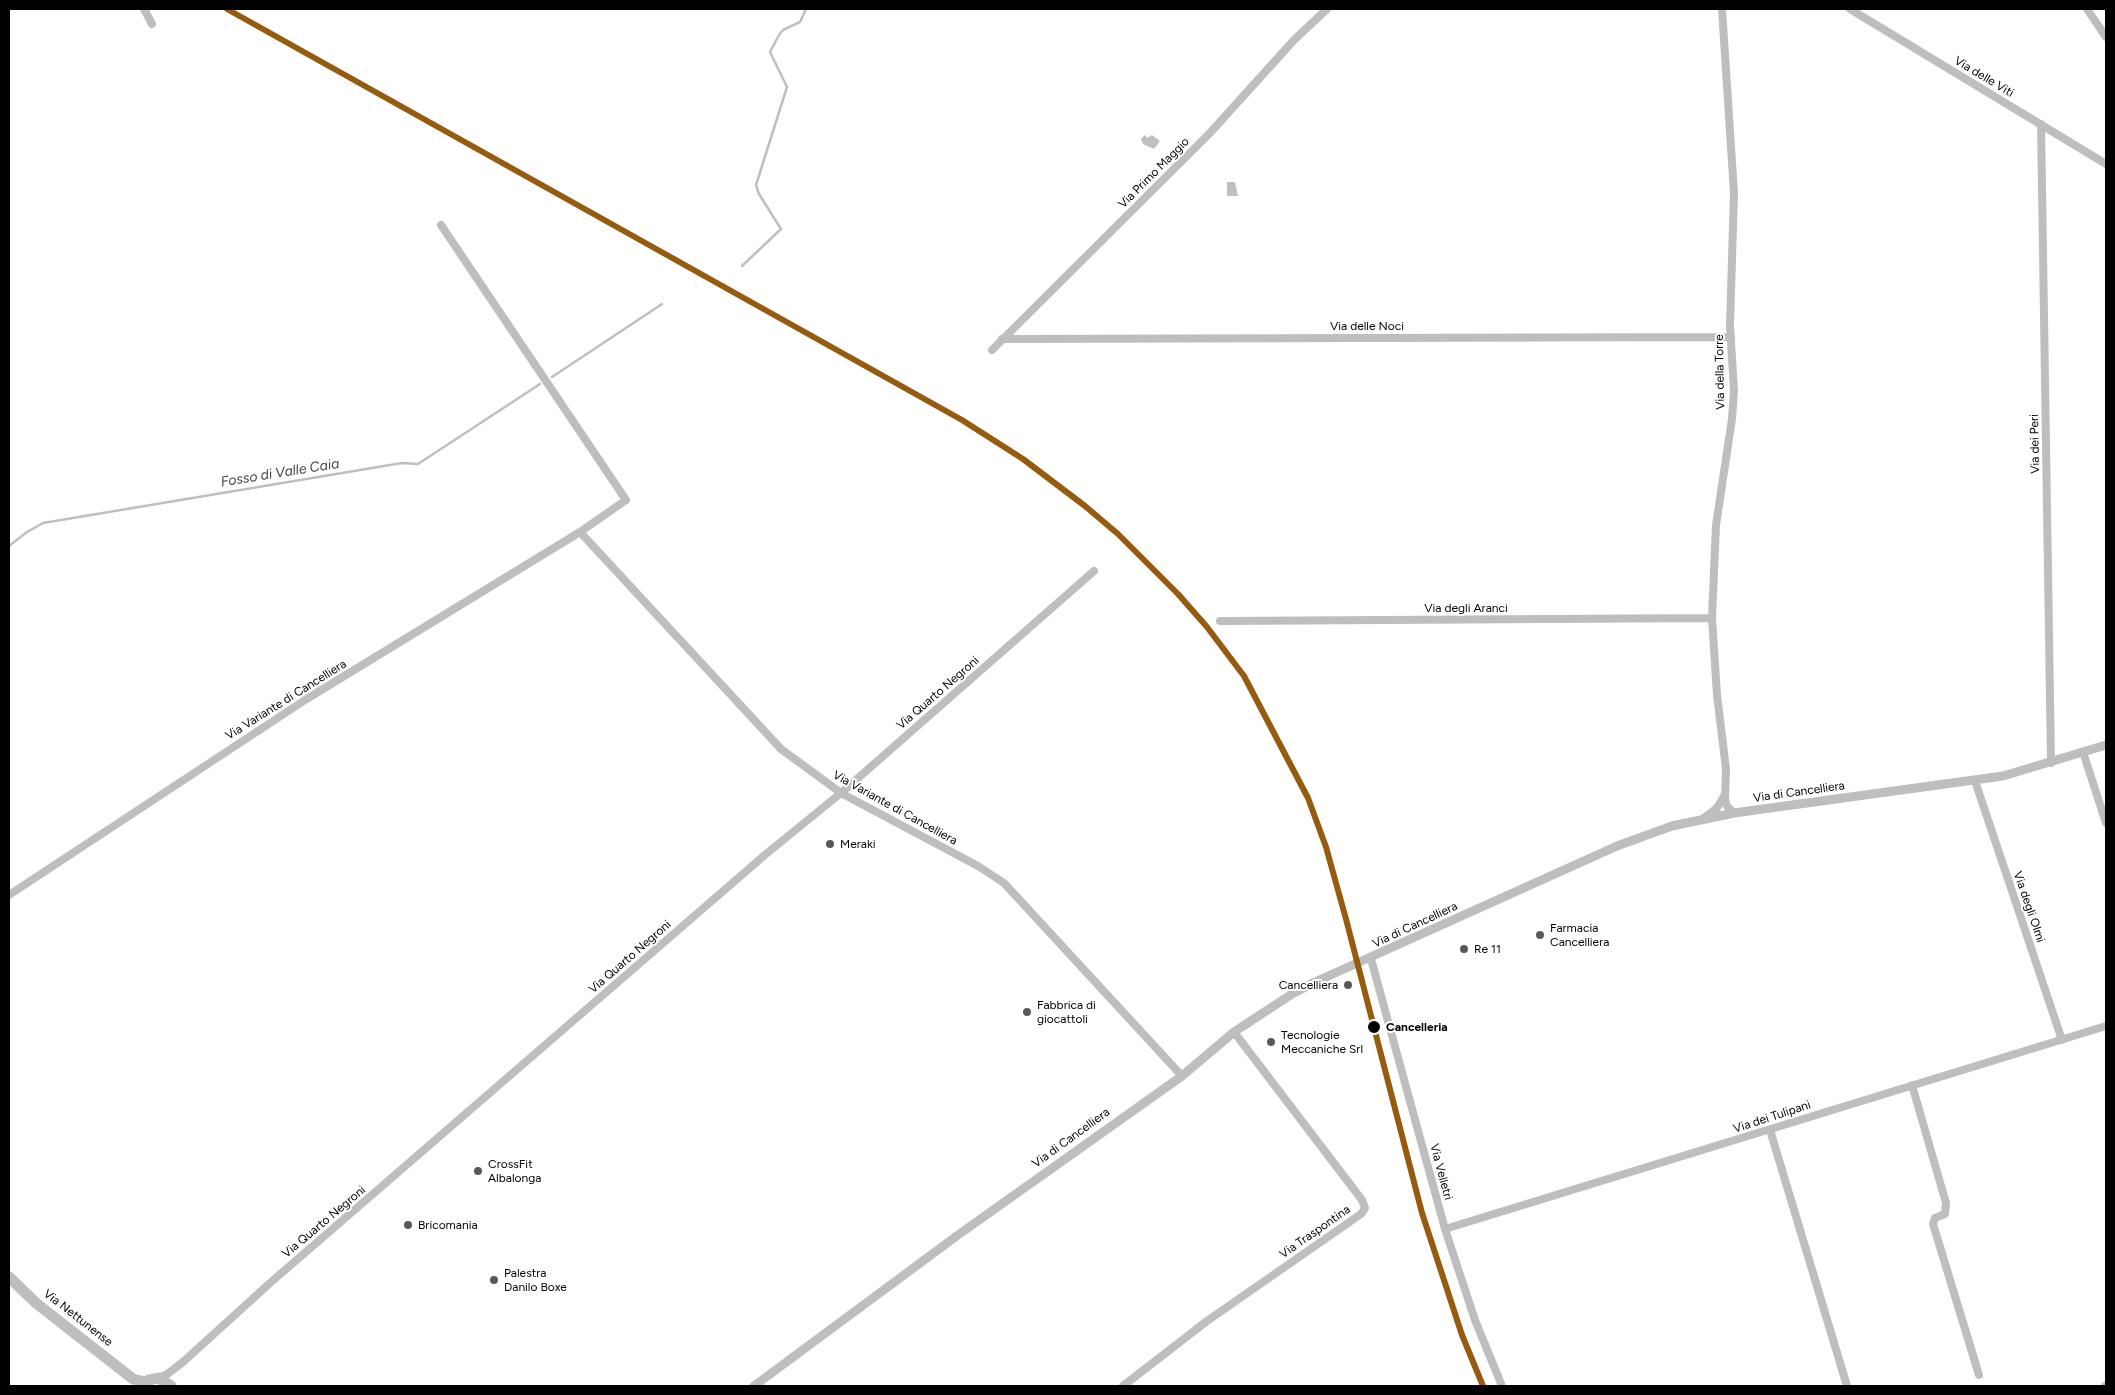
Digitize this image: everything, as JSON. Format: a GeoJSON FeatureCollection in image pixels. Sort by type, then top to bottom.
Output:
{"type":"FeatureCollection","features":[{"type":"Feature","properties":{"kind":"main road","name":"Via Nettunense"},"geometry":{"type":"LineString","coordinates":[[9,1276],[36,1303],[142,1382],[162,1380],[170,1386]]}},
{"type":"Feature","properties":{"kind":"street"},"geometry":{"type":"LineString","coordinates":[[144,9],[152,24]]}},
{"type":"Feature","properties":{"kind":"street","name":"Via Primo Maggio"},"geometry":{"type":"LineString","coordinates":[[992,350],[1202,141],[1294,40],[1327,9]]}},
{"type":"Feature","properties":{"kind":"street","name":"Via della Torre"},"geometry":{"type":"LineString","coordinates":[[1722,9],[1734,193],[1731,337],[1733,410],[1716,525],[1712,618],[1716,688],[1726,769],[1725,794],[1727,806],[1734,813]]}},
{"type":"Feature","properties":{"kind":"street","name":"Via delle Viti"},"geometry":{"type":"LineString","coordinates":[[1850,9],[2106,164]]}},
{"type":"Feature","properties":{"kind":"street"},"geometry":{"type":"LineString","coordinates":[[2088,9],[2106,37]]}},
{"type":"Feature","properties":{"kind":"street","name":"Via dei Peri"},"geometry":{"type":"LineString","coordinates":[[2040,124],[2051,763]]}},
{"type":"Feature","properties":{"kind":"street","name":"Via Variante di Cancelliera"},"geometry":{"type":"LineString","coordinates":[[9,895],[305,700],[580,532],[626,500],[441,225]]}},
{"type":"Feature","properties":{"kind":"street","name":"Via delle Noci"},"geometry":{"type":"LineString","coordinates":[[1002,338],[1731,337]]}},
{"type":"Feature","properties":{"kind":"street","name":"Via Variante di Cancelliera"},"geometry":{"type":"LineString","coordinates":[[580,532],[772,741],[790,757],[840,793],[978,866],[1004,883],[1182,1076]]}},
{"type":"Feature","properties":{"kind":"street","name":"Via Quarto Negroni"},"geometry":{"type":"LineString","coordinates":[[142,1382],[166,1375],[183,1362],[270,1282],[766,854],[840,793],[1094,571]]}},
{"type":"Feature","properties":{"kind":"street","name":"Via degli Aranci"},"geometry":{"type":"LineString","coordinates":[[1220,621],[1712,618]]}},
{"type":"Feature","properties":{"kind":"street","name":"Via di Cancelliera"},"geometry":{"type":"LineString","coordinates":[[754,1386],[966,1229],[1182,1076],[1234,1032],[1292,994],[1624,844],[1666,827],[1734,813],[2015,774],[2106,745]]}},
{"type":"Feature","properties":{"kind":"street"},"geometry":{"type":"LineString","coordinates":[[2083,752],[2106,823]]}},
{"type":"Feature","properties":{"kind":"street","name":"Via degli Olmi"},"geometry":{"type":"LineString","coordinates":[[1975,781],[2062,1040]]}},
{"type":"Feature","properties":{"kind":"street"},"geometry":{"type":"LineString","coordinates":[[1704,818],[1717,808],[1725,794]]}},
{"type":"Feature","properties":{"kind":"street","name":"Via Velletri"},"geometry":{"type":"LineString","coordinates":[[1371,959],[1445,1230],[1475,1320],[1502,1386]]}},
{"type":"Feature","properties":{"kind":"street","name":"Via dei Tulipani"},"geometry":{"type":"LineString","coordinates":[[1445,1230],[2106,1026]]}},
{"type":"Feature","properties":{"kind":"street","name":"Via Traspontina"},"geometry":{"type":"LineString","coordinates":[[1123,1386],[1207,1321],[1361,1214],[1364,1208],[1362,1200],[1234,1032]]}},
{"type":"Feature","properties":{"kind":"street"},"geometry":{"type":"LineString","coordinates":[[1912,1085],[1946,1204],[1945,1214],[1934,1218],[1933,1224],[1979,1375]]}},
{"type":"Feature","properties":{"kind":"street"},"geometry":{"type":"LineString","coordinates":[[1770,1130],[1847,1386]]}},
{"type":"Feature","properties":{"kind":"street","name":"Via Quarto Negroni"},"geometry":{"type":"LineString","coordinates":[[170,1386],[183,1362]]}},
{"type":"Feature","properties":{"kind":"shaded area"},"geometry":{"type":"Polygon","coordinates":[[[1145,135],[1147,138],[1152,135],[1160,141],[1154,149],[1143,144],[1141,139],[1145,135]]]}},
{"type":"Feature","properties":{"kind":"shaded area"},"geometry":{"type":"Polygon","coordinates":[[[1227,182],[1235,182],[1238,196],[1227,196],[1227,182]]]}},
{"type":"Feature","properties":{"kind":"waterway","name":"Fosso di Valle Caia"},"geometry":{"type":"LineString","coordinates":[[742,266],[781,229],[759,194],[756,185],[787,87],[770,52],[783,30],[800,22],[806,9]]}},
{"type":"Feature","properties":{"kind":"waterway","name":"Fosso di Valle Caia"},"geometry":{"type":"LineString","coordinates":[[552,377],[662,304]]}},
{"type":"Feature","properties":{"kind":"waterway","name":"Fosso di Valle Caia"},"geometry":{"type":"LineString","coordinates":[[9,546],[27,532],[43,523],[402,463],[418,464],[540,384]]}},
{"type":"Feature","properties":{"kind":"transit line"},"geometry":{"type":"LineString","coordinates":[[227,9],[962,420],[1023,459],[1085,506],[1118,534],[1178,594],[1207,627],[1244,676],[1308,798],[1326,847],[1346,919],[1422,1213],[1462,1335],[1483,1386]]}},
{"type":"Feature","properties":{"kind":"place","name":"Meraki"},"geometry":{"type":"Point","coordinates":[830,844]}},
{"type":"Feature","properties":{"kind":"place","name":"Farmacia Cancelliera"},"geometry":{"type":"Point","coordinates":[1540,935]}},
{"type":"Feature","properties":{"kind":"place","name":"Re 11"},"geometry":{"type":"Point","coordinates":[1464,949]}},
{"type":"Feature","properties":{"kind":"place","name":"Cancelliera"},"geometry":{"type":"Point","coordinates":[1348,985]}},
{"type":"Feature","properties":{"kind":"place","name":"Fabbrica di giocattoli"},"geometry":{"type":"Point","coordinates":[1027,1012]}},
{"type":"Feature","properties":{"kind":"place","name":"Cancelleria"},"geometry":{"type":"Point","coordinates":[1374,1027]}},
{"type":"Feature","properties":{"kind":"place","name":"Tecnologie Meccaniche Srl"},"geometry":{"type":"Point","coordinates":[1271,1042]}},
{"type":"Feature","properties":{"kind":"place","name":"CrossFit Albalonga"},"geometry":{"type":"Point","coordinates":[478,1171]}},
{"type":"Feature","properties":{"kind":"place","name":"Bricomania"},"geometry":{"type":"Point","coordinates":[408,1225]}},
{"type":"Feature","properties":{"kind":"place","name":"Palestra Danilo Boxe"},"geometry":{"type":"Point","coordinates":[494,1280]}}]}
